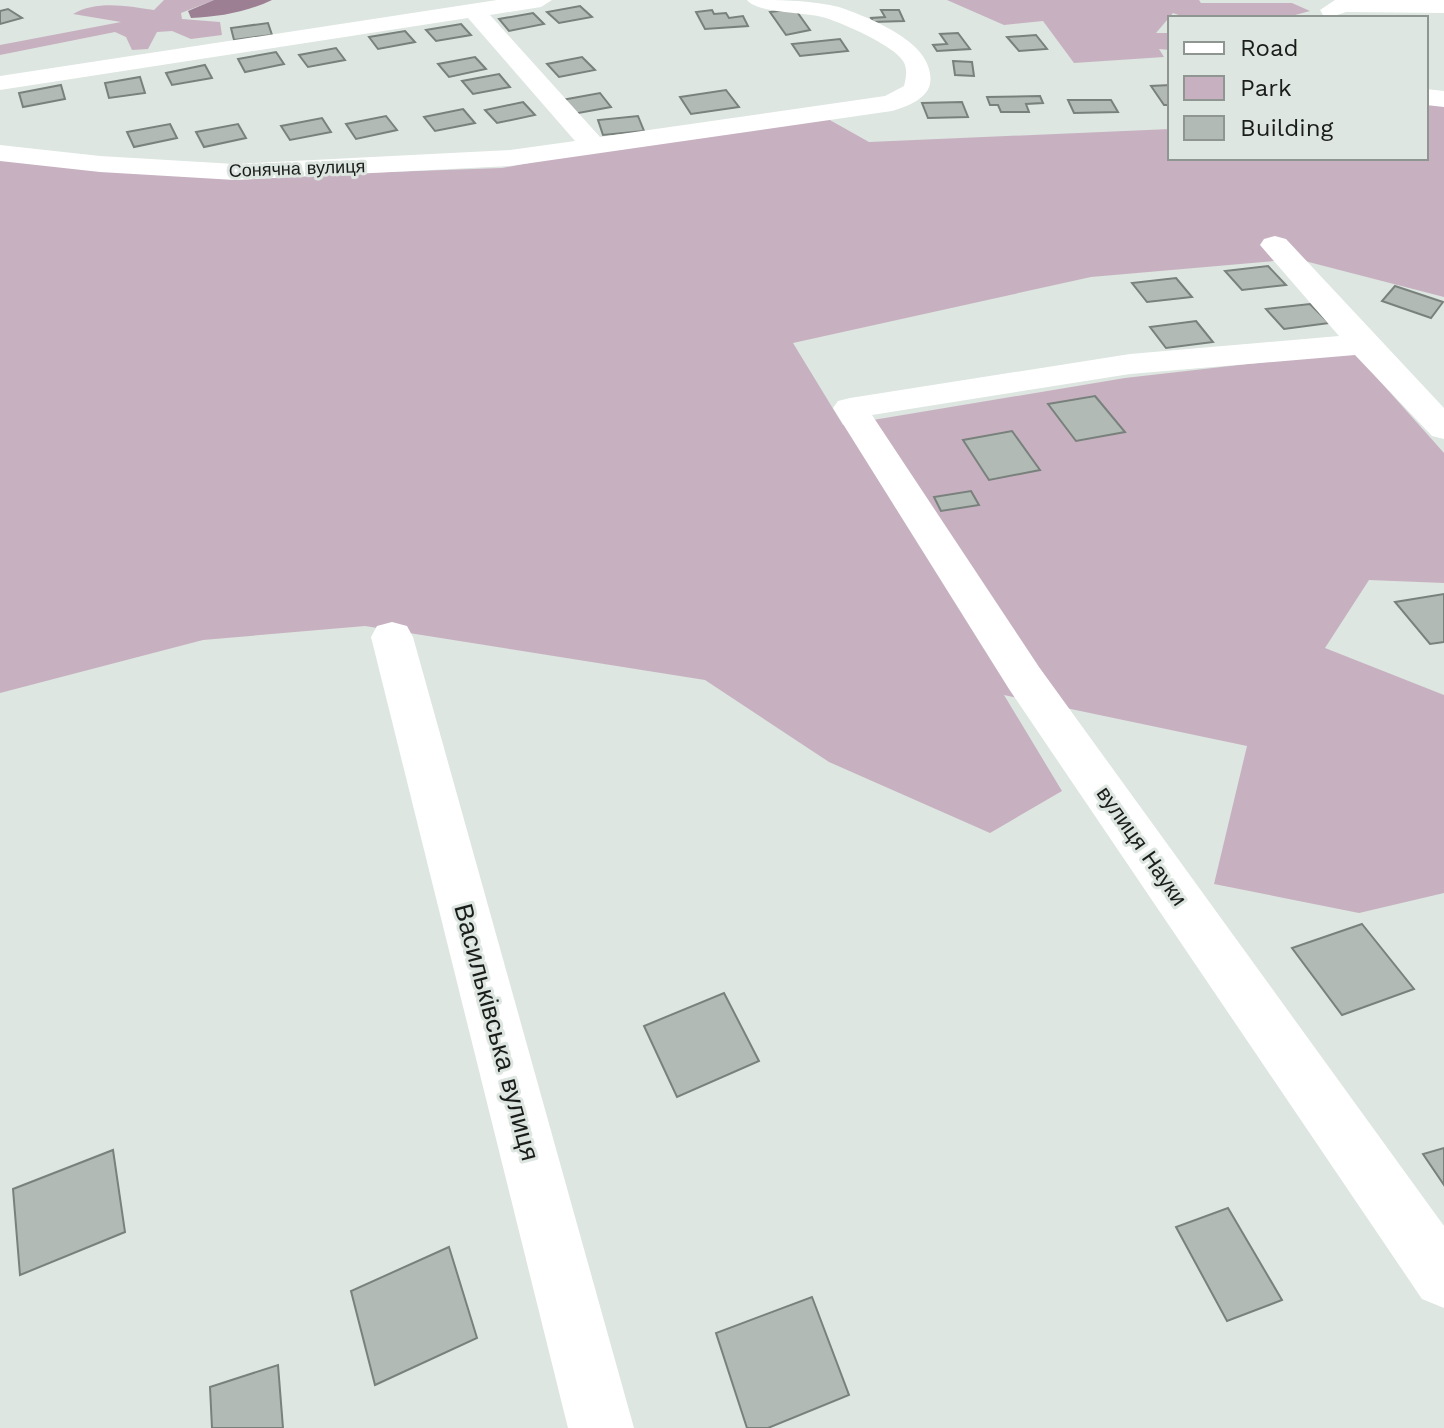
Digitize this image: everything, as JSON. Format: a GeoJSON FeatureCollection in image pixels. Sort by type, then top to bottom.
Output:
{"type":"FeatureCollection","features":[{"type":"Feature","properties":{"kind":"street"},"geometry":{"type":"LineString","coordinates":[[0,83],[541,0]]}},
{"type":"Feature","properties":{"kind":"street","name":"Сонячна вулиця"},"geometry":{"type":"LineString","coordinates":[[0,153],[100,164],[235,172],[510,158],[892,103],[916,90],[919,75],[915,59],[894,41],[831,12],[758,0]]}},
{"type":"Feature","properties":{"kind":"street"},"geometry":{"type":"LineString","coordinates":[[1331,10],[1342,5],[1444,6]]}},
{"type":"Feature","properties":{"kind":"street"},"geometry":{"type":"LineString","coordinates":[[475,12],[594,146]]}},
{"type":"Feature","properties":{"kind":"street"},"geometry":{"type":"LineString","coordinates":[[1275,245],[1363,344],[1444,428]]}},
{"type":"Feature","properties":{"kind":"street","name":"вулиця Науки"},"geometry":{"type":"LineString","coordinates":[[1363,344],[1130,364],[850,408],[1024,678],[1444,1277]]}},
{"type":"Feature","properties":{"kind":"street","name":"Васильківська вулиця"},"geometry":{"type":"LineString","coordinates":[[392,637],[601,1428]]}},
{"type":"Feature","properties":{"kind":"green space"},"geometry":{"type":"Polygon","coordinates":[[[164,0],[214,0],[181,13],[182,19],[220,22],[222,35],[191,39],[172,31],[157,32],[148,49],[132,50],[126,37],[115,32],[0,55],[0,45],[121,22],[73,14],[82,10],[112,5],[154,10],[164,0]]]}},
{"type":"Feature","properties":{"kind":"green space"},"geometry":{"type":"Polygon","coordinates":[[[947,0],[1199,0],[1201,3],[1292,3],[1310,11],[1291,16],[1181,16],[1173,13],[1156,33],[1168,33],[1168,50],[1159,49],[1164,57],[1074,63],[1043,21],[1004,25],[947,0]]]}},
{"type":"Feature","properties":{"kind":"green space"},"geometry":{"type":"Polygon","coordinates":[[[1428,102],[1444,104],[1444,297],[1297,259],[1091,277],[793,343],[843,425],[1125,378],[1354,352],[1444,453],[1444,583],[1369,580],[1325,648],[1444,695],[1444,893],[1359,913],[1214,884],[1247,746],[1004,695],[1062,791],[990,833],[829,762],[705,680],[365,626],[203,640],[0,693],[0,159],[244,177],[502,168],[582,153],[828,119],[869,142],[1168,129],[1168,160],[1428,160],[1428,102]]]}},
{"type":"Feature","properties":{"kind":"shaded area"},"geometry":{"type":"Polygon","coordinates":[[[214,0],[272,0],[233,13],[191,18],[188,11],[214,0]]]}},
{"type":"Feature","properties":{"kind":"building"},"geometry":{"type":"Polygon","coordinates":[[[580,6],[592,17],[559,23],[547,12],[580,6]]]}},
{"type":"Feature","properties":{"kind":"building"},"geometry":{"type":"Polygon","coordinates":[[[8,9],[22,18],[0,24],[0,11],[8,9]]]}},
{"type":"Feature","properties":{"kind":"building"},"geometry":{"type":"Polygon","coordinates":[[[795,9],[810,30],[786,35],[770,12],[795,9]]]}},
{"type":"Feature","properties":{"kind":"building"},"geometry":{"type":"Polygon","coordinates":[[[712,10],[714,14],[726,13],[729,18],[743,16],[748,26],[705,29],[696,12],[712,10]]]}},
{"type":"Feature","properties":{"kind":"building"},"geometry":{"type":"Polygon","coordinates":[[[881,10],[899,10],[904,21],[873,22],[871,18],[885,17],[881,10]]]}},
{"type":"Feature","properties":{"kind":"building"},"geometry":{"type":"Polygon","coordinates":[[[533,13],[544,24],[509,31],[499,19],[533,13]]]}},
{"type":"Feature","properties":{"kind":"building"},"geometry":{"type":"Polygon","coordinates":[[[268,23],[272,35],[234,40],[231,28],[268,23]]]}},
{"type":"Feature","properties":{"kind":"building"},"geometry":{"type":"Polygon","coordinates":[[[461,24],[471,35],[436,41],[426,30],[461,24]]]}},
{"type":"Feature","properties":{"kind":"building"},"geometry":{"type":"Polygon","coordinates":[[[405,31],[415,42],[378,49],[369,37],[405,31]]]}},
{"type":"Feature","properties":{"kind":"building"},"geometry":{"type":"Polygon","coordinates":[[[958,33],[970,49],[937,51],[933,45],[947,44],[940,34],[958,33]]]}},
{"type":"Feature","properties":{"kind":"building"},"geometry":{"type":"Polygon","coordinates":[[[1036,35],[1047,49],[1019,51],[1007,37],[1036,35]]]}},
{"type":"Feature","properties":{"kind":"building"},"geometry":{"type":"Polygon","coordinates":[[[840,39],[848,51],[800,56],[792,44],[840,39]]]}},
{"type":"Feature","properties":{"kind":"building"},"geometry":{"type":"Polygon","coordinates":[[[336,48],[345,60],[308,67],[299,55],[336,48]]]}},
{"type":"Feature","properties":{"kind":"building"},"geometry":{"type":"Polygon","coordinates":[[[276,52],[284,64],[245,72],[238,59],[276,52]]]}},
{"type":"Feature","properties":{"kind":"building"},"geometry":{"type":"Polygon","coordinates":[[[475,57],[486,69],[449,77],[438,64],[475,57]]]}},
{"type":"Feature","properties":{"kind":"building"},"geometry":{"type":"Polygon","coordinates":[[[582,57],[595,70],[559,77],[547,64],[582,57]]]}},
{"type":"Feature","properties":{"kind":"building"},"geometry":{"type":"Polygon","coordinates":[[[953,61],[972,62],[974,76],[955,75],[953,61]]]}},
{"type":"Feature","properties":{"kind":"building"},"geometry":{"type":"Polygon","coordinates":[[[205,65],[212,78],[172,85],[166,73],[205,65]]]}},
{"type":"Feature","properties":{"kind":"building"},"geometry":{"type":"Polygon","coordinates":[[[499,74],[510,87],[473,94],[462,81],[499,74]]]}},
{"type":"Feature","properties":{"kind":"building"},"geometry":{"type":"Polygon","coordinates":[[[140,77],[145,93],[109,98],[105,83],[140,77]]]}},
{"type":"Feature","properties":{"kind":"building"},"geometry":{"type":"Polygon","coordinates":[[[61,85],[65,99],[23,107],[19,93],[61,85]]]}},
{"type":"Feature","properties":{"kind":"building"},"geometry":{"type":"Polygon","coordinates":[[[1168,85],[1168,105],[1164,105],[1151,86],[1168,85]]]}},
{"type":"Feature","properties":{"kind":"building"},"geometry":{"type":"Polygon","coordinates":[[[726,90],[739,107],[691,114],[680,97],[726,90]]]}},
{"type":"Feature","properties":{"kind":"building"},"geometry":{"type":"Polygon","coordinates":[[[600,93],[611,107],[573,114],[562,100],[600,93]]]}},
{"type":"Feature","properties":{"kind":"building"},"geometry":{"type":"Polygon","coordinates":[[[1040,96],[1043,103],[1026,104],[1029,112],[1001,112],[998,105],[990,105],[987,97],[1040,96]]]}},
{"type":"Feature","properties":{"kind":"building"},"geometry":{"type":"Polygon","coordinates":[[[1068,100],[1111,100],[1118,112],[1074,113],[1068,100]]]}},
{"type":"Feature","properties":{"kind":"building"},"geometry":{"type":"Polygon","coordinates":[[[523,102],[535,115],[497,123],[485,110],[523,102]]]}},
{"type":"Feature","properties":{"kind":"building"},"geometry":{"type":"Polygon","coordinates":[[[962,102],[968,117],[928,118],[922,103],[962,102]]]}},
{"type":"Feature","properties":{"kind":"building"},"geometry":{"type":"Polygon","coordinates":[[[463,109],[475,123],[435,131],[424,117],[463,109]]]}},
{"type":"Feature","properties":{"kind":"building"},"geometry":{"type":"Polygon","coordinates":[[[386,116],[397,130],[356,139],[346,124],[386,116]]]}},
{"type":"Feature","properties":{"kind":"building"},"geometry":{"type":"Polygon","coordinates":[[[638,116],[644,131],[603,135],[598,120],[638,116]]]}},
{"type":"Feature","properties":{"kind":"building"},"geometry":{"type":"Polygon","coordinates":[[[322,118],[331,132],[290,140],[281,126],[322,118]]]}},
{"type":"Feature","properties":{"kind":"building"},"geometry":{"type":"Polygon","coordinates":[[[170,124],[177,138],[134,147],[127,132],[170,124]]]}},
{"type":"Feature","properties":{"kind":"building"},"geometry":{"type":"Polygon","coordinates":[[[238,124],[246,138],[204,147],[196,132],[238,124]]]}},
{"type":"Feature","properties":{"kind":"building"},"geometry":{"type":"Polygon","coordinates":[[[1268,266],[1286,285],[1242,290],[1225,271],[1268,266]]]}},
{"type":"Feature","properties":{"kind":"building"},"geometry":{"type":"Polygon","coordinates":[[[1176,278],[1192,297],[1147,302],[1132,283],[1176,278]]]}},
{"type":"Feature","properties":{"kind":"building"},"geometry":{"type":"Polygon","coordinates":[[[1395,286],[1443,302],[1431,318],[1382,301],[1395,286]]]}},
{"type":"Feature","properties":{"kind":"building"},"geometry":{"type":"Polygon","coordinates":[[[1310,304],[1329,323],[1284,329],[1266,309],[1310,304]]]}},
{"type":"Feature","properties":{"kind":"building"},"geometry":{"type":"Polygon","coordinates":[[[1196,321],[1213,342],[1166,348],[1150,327],[1196,321]]]}},
{"type":"Feature","properties":{"kind":"building"},"geometry":{"type":"Polygon","coordinates":[[[1095,396],[1125,432],[1076,441],[1048,404],[1095,396]]]}},
{"type":"Feature","properties":{"kind":"building"},"geometry":{"type":"Polygon","coordinates":[[[1012,431],[1040,470],[989,480],[963,440],[1012,431]]]}},
{"type":"Feature","properties":{"kind":"building"},"geometry":{"type":"Polygon","coordinates":[[[971,491],[979,505],[941,511],[934,497],[971,491]]]}},
{"type":"Feature","properties":{"kind":"building"},"geometry":{"type":"Polygon","coordinates":[[[1444,594],[1444,642],[1430,644],[1395,602],[1444,594]]]}},
{"type":"Feature","properties":{"kind":"building"},"geometry":{"type":"Polygon","coordinates":[[[1362,924],[1414,989],[1342,1015],[1292,948],[1362,924]]]}},
{"type":"Feature","properties":{"kind":"building"},"geometry":{"type":"Polygon","coordinates":[[[724,993],[759,1061],[677,1097],[644,1026],[724,993]]]}},
{"type":"Feature","properties":{"kind":"building"},"geometry":{"type":"Polygon","coordinates":[[[1444,1148],[1444,1185],[1423,1154],[1444,1148]]]}},
{"type":"Feature","properties":{"kind":"building"},"geometry":{"type":"Polygon","coordinates":[[[113,1150],[125,1232],[20,1275],[13,1189],[113,1150]]]}},
{"type":"Feature","properties":{"kind":"building"},"geometry":{"type":"Polygon","coordinates":[[[1228,1208],[1282,1300],[1227,1321],[1176,1227],[1228,1208]]]}},
{"type":"Feature","properties":{"kind":"building"},"geometry":{"type":"Polygon","coordinates":[[[449,1247],[477,1338],[375,1385],[351,1291],[449,1247]]]}},
{"type":"Feature","properties":{"kind":"building"},"geometry":{"type":"Polygon","coordinates":[[[812,1297],[849,1395],[768,1428],[747,1428],[716,1333],[812,1297]]]}},
{"type":"Feature","properties":{"kind":"building"},"geometry":{"type":"Polygon","coordinates":[[[278,1365],[283,1428],[212,1428],[210,1387],[278,1365]]]}}]}
